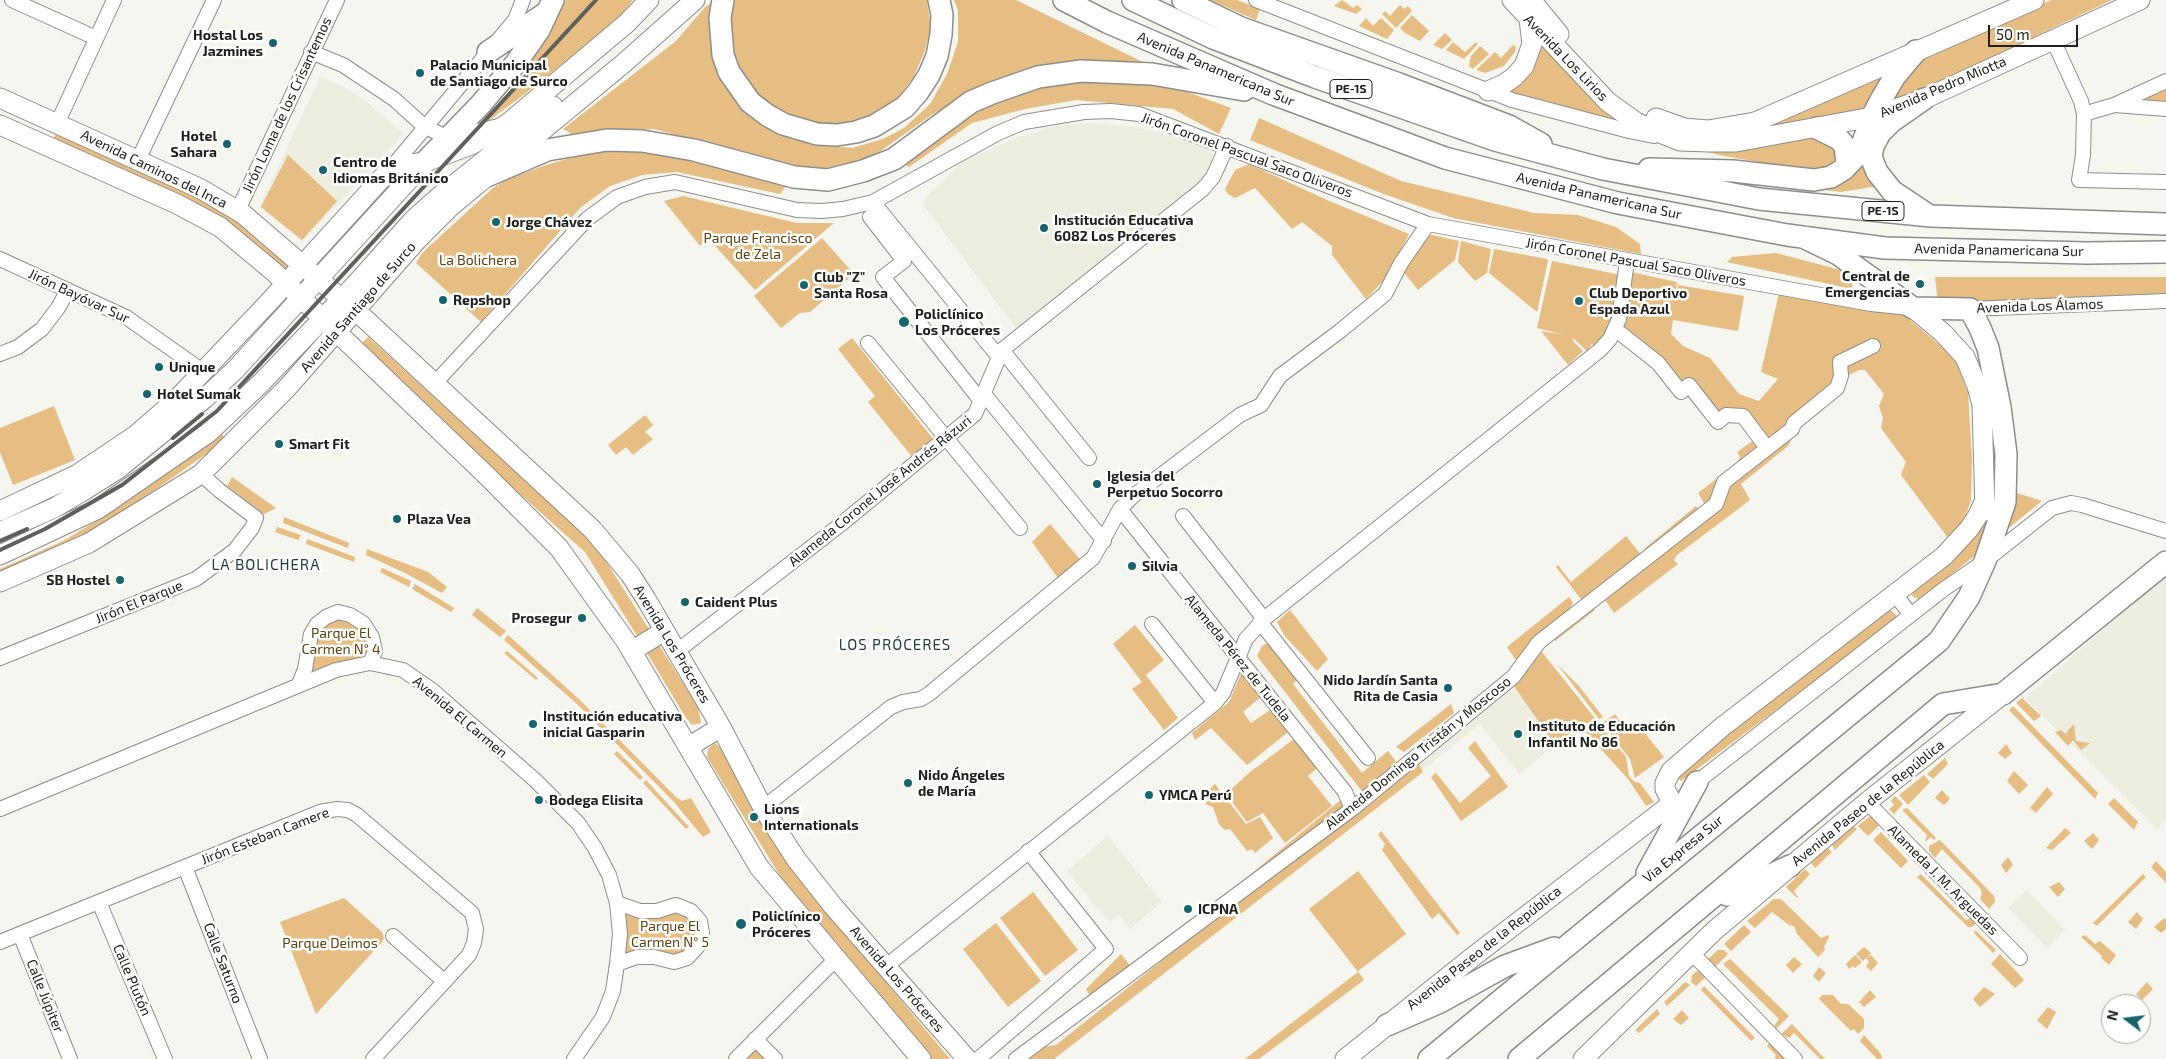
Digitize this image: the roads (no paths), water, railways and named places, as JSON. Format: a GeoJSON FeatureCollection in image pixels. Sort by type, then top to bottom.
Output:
{"type":"FeatureCollection","features":[{"type":"Feature","properties":{"kind":"highway"},"geometry":{"type":"LineString","coordinates":[[723,0],[720,18],[722,55],[729,72],[744,94],[766,115],[783,124],[799,130],[837,135],[856,132],[889,118],[905,107],[918,92],[929,76],[937,56],[941,36],[942,15],[940,0]]}},
{"type":"Feature","properties":{"kind":"highway"},"geometry":{"type":"LineString","coordinates":[[1050,0],[1107,22]]}},
{"type":"Feature","properties":{"kind":"highway","name":"Avenida Panamericana Sur"},"geometry":{"type":"LineString","coordinates":[[1064,0],[1107,22],[1274,94],[1446,158],[1618,204],[1803,238],[1885,248],[2087,253],[2166,252]]}},
{"type":"Feature","properties":{"kind":"highway","name":"Avenida Panamericana Sur"},"geometry":{"type":"LineString","coordinates":[[1133,0],[1213,38],[1315,77],[1495,140],[1603,169],[1759,199],[1931,216],[2166,224]]}},
{"type":"Feature","properties":{"kind":"highway"},"geometry":{"type":"LineString","coordinates":[[1183,0],[1241,28],[1399,84],[1509,126],[1574,162]]}},
{"type":"Feature","properties":{"kind":"highway"},"geometry":{"type":"LineString","coordinates":[[488,52],[551,6]]}},
{"type":"Feature","properties":{"kind":"highway"},"geometry":{"type":"LineString","coordinates":[[425,162],[516,63],[539,30],[551,6]]}},
{"type":"Feature","properties":{"kind":"highway"},"geometry":{"type":"LineString","coordinates":[[1603,169],[1723,171],[1814,180],[1831,177],[1844,169],[1860,153],[1872,117],[1895,76],[1916,51]]}},
{"type":"Feature","properties":{"kind":"highway"},"geometry":{"type":"LineString","coordinates":[[489,175],[547,150],[607,140],[642,141],[694,150],[794,177],[828,180],[863,172],[894,159],[965,106],[992,92],[1038,77],[1081,71],[1152,74],[1274,94]]}},
{"type":"Feature","properties":{"kind":"highway"},"geometry":{"type":"LineString","coordinates":[[1924,99],[1880,132],[1872,146],[1870,157],[1876,172],[1892,191],[1931,216]]}},
{"type":"Feature","properties":{"kind":"highway"},"geometry":{"type":"LineString","coordinates":[[1817,128],[1839,140],[1845,146],[1847,163],[1844,169]]}},
{"type":"Feature","properties":{"kind":"highway"},"geometry":{"type":"LineString","coordinates":[[1803,238],[1838,254],[1913,308]]}},
{"type":"Feature","properties":{"kind":"highway","name":"Avenida Los Álamos"},"geometry":{"type":"LineString","coordinates":[[1913,308],[1970,309]]}},
{"type":"Feature","properties":{"kind":"highway","name":"Avenida Paseo de la República"},"geometry":{"type":"LineString","coordinates":[[1939,641],[1968,597],[1985,560],[2005,502],[2006,454],[1997,388],[1988,348],[1970,309]]}},
{"type":"Feature","properties":{"kind":"highway","name":"Avenida Paseo de la República"},"geometry":{"type":"LineString","coordinates":[[2003,694],[2166,562]]}},
{"type":"Feature","properties":{"kind":"highway","name":"Via Expresa Sur"},"geometry":{"type":"LineString","coordinates":[[1428,1059],[1939,641]]}},
{"type":"Feature","properties":{"kind":"highway"},"geometry":{"type":"LineString","coordinates":[[1519,1059],[1943,704],[2003,694]]}},
{"type":"Feature","properties":{"kind":"highway"},"geometry":{"type":"LineString","coordinates":[[1641,883],[1697,782]]}},
{"type":"Feature","properties":{"kind":"highway"},"geometry":{"type":"LineString","coordinates":[[1699,908],[1790,866]]}},
{"type":"Feature","properties":{"kind":"highway"},"geometry":{"type":"LineString","coordinates":[[1387,1025],[1440,1002],[1506,966],[1568,943]]}},
{"type":"Feature","properties":{"kind":"highway"},"geometry":{"type":"LineString","coordinates":[[1537,1059],[1548,1034]]}},
{"type":"Feature","properties":{"kind":"main road"},"geometry":{"type":"LineString","coordinates":[[0,510],[78,474],[120,446],[175,401],[304,265],[392,167],[425,162],[471,145],[507,124],[628,23],[649,0]]}},
{"type":"Feature","properties":{"kind":"main road","name":"Avenida Santiago de Surco"},"geometry":{"type":"LineString","coordinates":[[348,305],[414,220],[441,195],[653,26],[678,0]]}},
{"type":"Feature","properties":{"kind":"main road","name":"Avenida Santiago de Surco"},"geometry":{"type":"LineString","coordinates":[[0,555],[98,510],[208,434],[329,325],[450,207],[624,63],[696,0]]}},
{"type":"Feature","properties":{"kind":"main road","name":"Avenida Los Lirios"},"geometry":{"type":"LineString","coordinates":[[1512,0],[1608,102],[1642,125],[1680,141],[1732,135]]}},
{"type":"Feature","properties":{"kind":"main road","name":"Avenida Los Lirios"},"geometry":{"type":"LineString","coordinates":[[1531,0],[1615,94],[1640,111],[1684,128],[1732,135]]}},
{"type":"Feature","properties":{"kind":"main road"},"geometry":{"type":"LineString","coordinates":[[1732,135],[1755,122],[2034,0]]}},
{"type":"Feature","properties":{"kind":"main road","name":"Avenida Pedro Miotta"},"geometry":{"type":"LineString","coordinates":[[1732,135],[1817,128],[1872,117],[1924,99],[2140,0]]}},
{"type":"Feature","properties":{"kind":"main road"},"geometry":{"type":"LineString","coordinates":[[1488,90],[1509,81],[1524,66],[1532,44],[1529,19]]}},
{"type":"Feature","properties":{"kind":"main road","name":"Avenida Caminos del Inca"},"geometry":{"type":"LineString","coordinates":[[0,98],[201,189],[238,210],[319,278]]}},
{"type":"Feature","properties":{"kind":"main road","name":"Avenida Caminos del Inca"},"geometry":{"type":"LineString","coordinates":[[0,125],[177,204],[220,227],[254,254],[301,298]]}},
{"type":"Feature","properties":{"kind":"main road"},"geometry":{"type":"LineString","coordinates":[[0,532],[54,508],[83,492],[118,469],[204,399],[235,370],[425,162]]}},
{"type":"Feature","properties":{"kind":"main road","name":"Avenida Los Próceres"},"geometry":{"type":"LineString","coordinates":[[319,278],[435,383],[605,542],[630,574],[721,727],[763,808],[796,859],[885,967],[967,1059]]}},
{"type":"Feature","properties":{"kind":"main road"},"geometry":{"type":"LineString","coordinates":[[301,298],[485,474],[559,548],[632,652],[690,746],[759,867],[921,1059]]}},
{"type":"Feature","properties":{"kind":"main road"},"geometry":{"type":"LineString","coordinates":[[1913,308],[1943,333],[1965,357],[1977,386],[1982,404],[1985,560]]}},
{"type":"Feature","properties":{"kind":"main road","name":"Avenida Santiago de Surco"},"geometry":{"type":"LineString","coordinates":[[0,582],[89,543],[201,474],[288,388],[329,325]]}},
{"type":"Feature","properties":{"kind":"main road"},"geometry":{"type":"LineString","coordinates":[[1672,802],[1665,790],[1665,784],[1671,771],[1722,727],[1944,556],[1969,529],[1985,500]]}},
{"type":"Feature","properties":{"kind":"main road"},"geometry":{"type":"LineString","coordinates":[[632,652],[664,631]]}},
{"type":"Feature","properties":{"kind":"main road","name":"Avenida Paseo de la República"},"geometry":{"type":"LineString","coordinates":[[1583,1059],[1715,930],[1866,802],[2003,694]]}},
{"type":"Feature","properties":{"kind":"main road"},"geometry":{"type":"LineString","coordinates":[[690,746],[721,727]]}},
{"type":"Feature","properties":{"kind":"main road","name":"Avenida Paseo de la República"},"geometry":{"type":"LineString","coordinates":[[1345,1059],[1672,802]]}},
{"type":"Feature","properties":{"kind":"street"},"geometry":{"type":"LineString","coordinates":[[12,0],[96,38]]}},
{"type":"Feature","properties":{"kind":"street"},"geometry":{"type":"LineString","coordinates":[[57,124],[114,0]]}},
{"type":"Feature","properties":{"kind":"street"},"geometry":{"type":"LineString","coordinates":[[138,160],[214,0]]}},
{"type":"Feature","properties":{"kind":"street","name":"Jirón Loma de los Crisantemos"},"geometry":{"type":"LineString","coordinates":[[238,210],[337,0]]}},
{"type":"Feature","properties":{"kind":"street"},"geometry":{"type":"LineString","coordinates":[[392,167],[515,20],[523,0]]}},
{"type":"Feature","properties":{"kind":"street"},"geometry":{"type":"LineString","coordinates":[[1256,0],[1488,90],[1546,110],[1629,131],[1680,141]]}},
{"type":"Feature","properties":{"kind":"street"},"geometry":{"type":"LineString","coordinates":[[2053,40],[2081,101],[2084,114],[2083,155],[2079,180],[2166,182]]}},
{"type":"Feature","properties":{"kind":"street"},"geometry":{"type":"LineString","coordinates":[[311,52],[343,65],[394,99],[425,127],[449,138],[507,124]]}},
{"type":"Feature","properties":{"kind":"street"},"geometry":{"type":"LineString","coordinates":[[2084,114],[2114,105],[2166,81]]}},
{"type":"Feature","properties":{"kind":"street"},"geometry":{"type":"LineString","coordinates":[[2114,105],[2166,109]]}},
{"type":"Feature","properties":{"kind":"street","name":"Jirón Coronel Pascual Saco Oliveros"},"geometry":{"type":"LineString","coordinates":[[435,383],[587,219],[617,197],[645,187],[675,182],[798,210],[843,210],[873,202],[998,133],[1024,122],[1084,112],[1111,111],[1139,114],[1428,224],[1871,304],[1913,308]]}},
{"type":"Feature","properties":{"kind":"street"},"geometry":{"type":"LineString","coordinates":[[1000,353],[1203,189],[1213,177],[1227,146]]}},
{"type":"Feature","properties":{"kind":"street"},"geometry":{"type":"LineString","coordinates":[[873,202],[1089,458]]}},
{"type":"Feature","properties":{"kind":"street"},"geometry":{"type":"LineString","coordinates":[[870,217],[904,260],[883,277],[982,398],[1104,541]]}},
{"type":"Feature","properties":{"kind":"street"},"geometry":{"type":"LineString","coordinates":[[763,808],[892,707],[929,694],[1094,558],[1120,509],[1132,497],[1240,415],[1260,404],[1280,376],[1385,294],[1401,263],[1428,224]]}},
{"type":"Feature","properties":{"kind":"street","name":"Jirón Bayóvar Sur"},"geometry":{"type":"LineString","coordinates":[[0,259],[126,317],[204,372]]}},
{"type":"Feature","properties":{"kind":"street"},"geometry":{"type":"LineString","coordinates":[[885,967],[1214,703],[1223,693],[1246,639],[1262,621],[1600,350],[1610,339],[1619,319],[1627,261]]}},
{"type":"Feature","properties":{"kind":"street"},"geometry":{"type":"LineString","coordinates":[[0,354],[18,347],[42,329],[58,308],[68,290]]}},
{"type":"Feature","properties":{"kind":"street","name":"Avenida Los Álamos"},"geometry":{"type":"LineString","coordinates":[[1970,309],[2166,301]]}},
{"type":"Feature","properties":{"kind":"street"},"geometry":{"type":"LineString","coordinates":[[1615,329],[1658,363],[1681,392],[1689,385],[1718,422],[1726,415],[1743,416],[1767,448]]}},
{"type":"Feature","properties":{"kind":"street"},"geometry":{"type":"LineString","coordinates":[[868,343],[1020,528]]}},
{"type":"Feature","properties":{"kind":"street","name":"Alameda Domingo Tristán y Moscoso"},"geometry":{"type":"LineString","coordinates":[[1016,1059],[1352,809],[1513,677],[1539,642],[1716,504],[1724,482],[1837,388],[1840,376],[1840,362],[1873,346]]}},
{"type":"Feature","properties":{"kind":"street","name":"Alameda Coronel José Andrés Rázuri"},"geometry":{"type":"LineString","coordinates":[[676,652],[784,569],[975,414],[1000,353]]}},
{"type":"Feature","properties":{"kind":"street","name":"Jirón El Parque"},"geometry":{"type":"LineString","coordinates":[[0,658],[196,579],[235,550],[252,528],[256,518],[225,496],[201,474]]}},
{"type":"Feature","properties":{"kind":"street","name":"Avenida Paseo de la República"},"geometry":{"type":"LineString","coordinates":[[1672,802],[1911,615],[2052,508],[2071,503],[2082,505],[2166,531]]}},
{"type":"Feature","properties":{"kind":"street","name":"Alameda Pérez de Tudela"},"geometry":{"type":"LineString","coordinates":[[1120,509],[1346,792],[1352,809]]}},
{"type":"Feature","properties":{"kind":"street"},"geometry":{"type":"LineString","coordinates":[[1183,516],[1368,758]]}},
{"type":"Feature","properties":{"kind":"street"},"geometry":{"type":"LineString","coordinates":[[1894,593],[1911,615]]}},
{"type":"Feature","properties":{"kind":"street"},"geometry":{"type":"LineString","coordinates":[[299,684],[305,669],[311,634],[317,624],[326,617],[338,612],[350,615],[363,623],[372,637],[375,651],[370,663]]}},
{"type":"Feature","properties":{"kind":"street"},"geometry":{"type":"LineString","coordinates":[[1152,624],[1214,703]]}},
{"type":"Feature","properties":{"kind":"street","name":"Avenida El Carmen"},"geometry":{"type":"LineString","coordinates":[[0,809],[336,670],[370,663],[403,670],[432,690],[535,780],[578,823],[595,848],[609,875],[617,903],[620,934],[613,990],[603,1018],[574,1059]]}},
{"type":"Feature","properties":{"kind":"street","name":"Alameda J. M. Arguedas"},"geometry":{"type":"LineString","coordinates":[[1866,802],[2020,958]]}},
{"type":"Feature","properties":{"kind":"street","name":"Jirón Esteban Camere"},"geometry":{"type":"LineString","coordinates":[[0,942],[320,812],[337,809],[348,810],[358,815],[472,913],[476,928],[474,943],[469,955],[373,1059]]}},
{"type":"Feature","properties":{"kind":"street"},"geometry":{"type":"LineString","coordinates":[[978,1059],[1106,949],[1028,851]]}},
{"type":"Feature","properties":{"kind":"street","name":"Calle Saturno"},"geometry":{"type":"LineString","coordinates":[[185,867],[260,1059]]}},
{"type":"Feature","properties":{"kind":"street","name":"Calle Plutón"},"geometry":{"type":"LineString","coordinates":[[99,902],[165,1059]]}},
{"type":"Feature","properties":{"kind":"street"},"geometry":{"type":"LineString","coordinates":[[617,903],[640,911],[657,911],[676,905],[692,911],[700,921],[702,933],[698,946],[687,958],[674,962],[654,957],[637,957],[617,964]]}},
{"type":"Feature","properties":{"kind":"street","name":"Calle Júpiter"},"geometry":{"type":"LineString","coordinates":[[20,934],[70,1059]]}},
{"type":"Feature","properties":{"kind":"street"},"geometry":{"type":"LineString","coordinates":[[393,936],[444,981]]}},
{"type":"Feature","properties":{"kind":"street"},"geometry":{"type":"LineString","coordinates":[[1692,954],[1795,1059]]}},
{"type":"Feature","properties":{"kind":"street"},"geometry":{"type":"LineString","coordinates":[[736,1059],[836,959]]}},
{"type":"Feature","properties":{"kind":"street"},"geometry":{"type":"LineString","coordinates":[[891,1025],[910,1059]]}},
{"type":"Feature","properties":{"kind":"street"},"geometry":{"type":"LineString","coordinates":[[755,1039],[775,1059]]}},
{"type":"Feature","properties":{"kind":"railway"},"geometry":{"type":"LineString","coordinates":[[0,550],[45,529],[122,485],[217,411],[596,0]]}},
{"type":"Feature","properties":{"kind":"railway"},"geometry":{"type":"LineString","coordinates":[[173,438],[202,414]]}},
{"type":"Feature","properties":{"kind":"railway"},"geometry":{"type":"LineString","coordinates":[[0,541],[27,529]]}},
{"type":"Feature","properties":{"kind":"place","name":"Hostal Los Jazmines"},"geometry":{"type":"Point","coordinates":[273,43]}},
{"type":"Feature","properties":{"kind":"place","name":"Palacio Municipal de Santiago de Surco"},"geometry":{"type":"Point","coordinates":[420,73]}},
{"type":"Feature","properties":{"kind":"place","name":"Hotel Sahara"},"geometry":{"type":"Point","coordinates":[227,144]}},
{"type":"Feature","properties":{"kind":"place","name":"Centro de Idiomas Británico"},"geometry":{"type":"Point","coordinates":[323,170]}},
{"type":"Feature","properties":{"kind":"place","name":"Jorge Chávez"},"geometry":{"type":"Point","coordinates":[496,222]}},
{"type":"Feature","properties":{"kind":"place","name":"Institución Educativa 6082 Los Próceres"},"geometry":{"type":"Point","coordinates":[1044,228]}},
{"type":"Feature","properties":{"kind":"place","name":"Central de Emergencias"},"geometry":{"type":"Point","coordinates":[1920,284]}},
{"type":"Feature","properties":{"kind":"place","name":"Club \"Z\" Santa Rosa"},"geometry":{"type":"Point","coordinates":[804,285]}},
{"type":"Feature","properties":{"kind":"place","name":"Repshop"},"geometry":{"type":"Point","coordinates":[443,300]}},
{"type":"Feature","properties":{"kind":"place","name":"Club Deportivo Espada Azul"},"geometry":{"type":"Point","coordinates":[1579,301]}},
{"type":"Feature","properties":{"kind":"place","name":"Policlínico Los Próceres"},"geometry":{"type":"Point","coordinates":[904,322]}},
{"type":"Feature","properties":{"kind":"place","name":"Unique"},"geometry":{"type":"Point","coordinates":[159,367]}},
{"type":"Feature","properties":{"kind":"place","name":"Hotel Sumak"},"geometry":{"type":"Point","coordinates":[147,394]}},
{"type":"Feature","properties":{"kind":"place","name":"Smart Fit"},"geometry":{"type":"Point","coordinates":[279,444]}},
{"type":"Feature","properties":{"kind":"place","name":"Iglesia del Perpetuo Socorro"},"geometry":{"type":"Point","coordinates":[1097,484]}},
{"type":"Feature","properties":{"kind":"place","name":"Plaza Vea"},"geometry":{"type":"Point","coordinates":[397,519]}},
{"type":"Feature","properties":{"kind":"place","name":"Silvia"},"geometry":{"type":"Point","coordinates":[1132,566]}},
{"type":"Feature","properties":{"kind":"place","name":"SB Hostel"},"geometry":{"type":"Point","coordinates":[120,580]}},
{"type":"Feature","properties":{"kind":"place","name":"Caident Plus"},"geometry":{"type":"Point","coordinates":[685,602]}},
{"type":"Feature","properties":{"kind":"place","name":"Prosegur"},"geometry":{"type":"Point","coordinates":[582,618]}},
{"type":"Feature","properties":{"kind":"place","name":"Nido Jardín Santa Rita de Casia"},"geometry":{"type":"Point","coordinates":[1448,688]}},
{"type":"Feature","properties":{"kind":"place","name":"Institución educativa inicial Gasparin"},"geometry":{"type":"Point","coordinates":[533,724]}},
{"type":"Feature","properties":{"kind":"place","name":"Instituto de Educación Infantil No 86"},"geometry":{"type":"Point","coordinates":[1518,734]}},
{"type":"Feature","properties":{"kind":"place","name":"Nido Ángeles de María"},"geometry":{"type":"Point","coordinates":[908,783]}},
{"type":"Feature","properties":{"kind":"place","name":"YMCA Perú"},"geometry":{"type":"Point","coordinates":[1149,795]}},
{"type":"Feature","properties":{"kind":"place","name":"Bodega Elisita"},"geometry":{"type":"Point","coordinates":[539,800]}},
{"type":"Feature","properties":{"kind":"place","name":"Lions Internationals"},"geometry":{"type":"Point","coordinates":[754,817]}},
{"type":"Feature","properties":{"kind":"place","name":"ICPNA"},"geometry":{"type":"Point","coordinates":[1188,909]}},
{"type":"Feature","properties":{"kind":"place","name":"Policlínico Próceres"},"geometry":{"type":"Point","coordinates":[741,924]}},
{"type":"Feature","properties":{"kind":"district","name":"LA BOLICHERA"},"geometry":{"type":"Point","coordinates":[266,565]}},
{"type":"Feature","properties":{"kind":"district","name":"LOS PRÓCERES"},"geometry":{"type":"Point","coordinates":[895,645]}},
{"type":"Feature","properties":{"kind":"park label","name":"Parque Francisco de Zela"},"geometry":{"type":"Point","coordinates":[758,246]}},
{"type":"Feature","properties":{"kind":"park label","name":"La Bolichera"},"geometry":{"type":"Point","coordinates":[478,260]}},
{"type":"Feature","properties":{"kind":"park label","name":"Parque El Carmen N° 4"},"geometry":{"type":"Point","coordinates":[341,642]}},
{"type":"Feature","properties":{"kind":"park label","name":"Parque El Carmen N° 5"},"geometry":{"type":"Point","coordinates":[670,934]}},
{"type":"Feature","properties":{"kind":"park label","name":"Parque Deimos"},"geometry":{"type":"Point","coordinates":[330,943]}}]}
